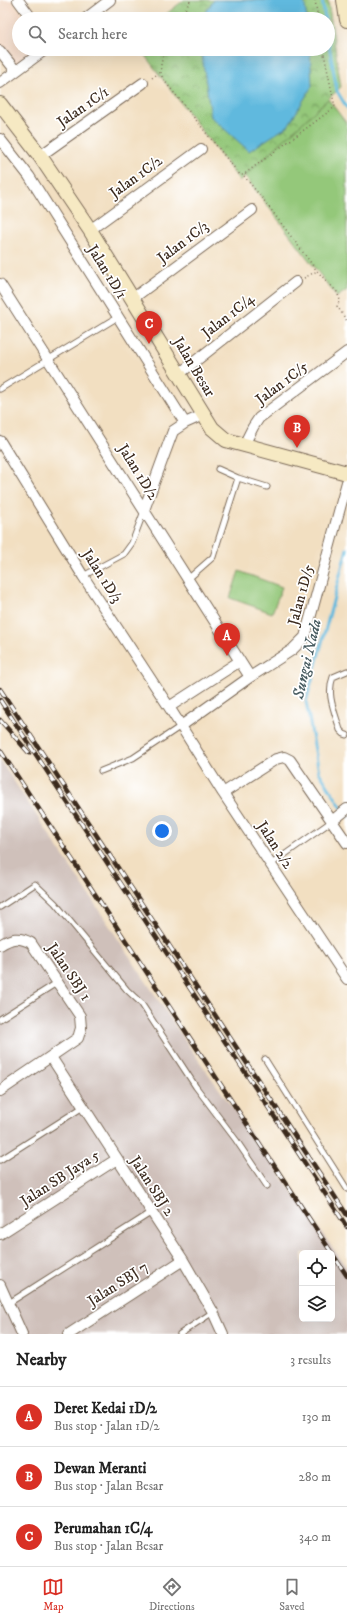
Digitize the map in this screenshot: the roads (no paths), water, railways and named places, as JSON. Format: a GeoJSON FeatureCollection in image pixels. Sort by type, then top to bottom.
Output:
{"type":"FeatureCollection","features":[{"type":"Feature","properties":{"kind":"street"},"geometry":{"type":"LineString","coordinates":[[18,0],[27,12]]}},
{"type":"Feature","properties":{"kind":"street"},"geometry":{"type":"LineString","coordinates":[[94,12],[110,0]]}},
{"type":"Feature","properties":{"kind":"street"},"geometry":{"type":"LineString","coordinates":[[344,0],[347,20]]}},
{"type":"Feature","properties":{"kind":"street"},"geometry":{"type":"LineString","coordinates":[[0,51],[16,72]]}},
{"type":"Feature","properties":{"kind":"street"},"geometry":{"type":"LineString","coordinates":[[0,83],[37,56]]}},
{"type":"Feature","properties":{"kind":"street","name":"Jalan 1C/1"},"geometry":{"type":"LineString","coordinates":[[40,156],[143,83]]}},
{"type":"Feature","properties":{"kind":"street","name":"Jalan Besar"},"geometry":{"type":"LineString","coordinates":[[0,104],[40,156],[90,230],[212,428],[226,440],[347,472]]}},
{"type":"Feature","properties":{"kind":"street","name":"Jalan 1D/1"},"geometry":{"type":"LineString","coordinates":[[0,139],[29,176],[185,423]]}},
{"type":"Feature","properties":{"kind":"street","name":"Jalan 1C/2"},"geometry":{"type":"LineString","coordinates":[[90,230],[200,149]]}},
{"type":"Feature","properties":{"kind":"street","name":"Jalan 1C/3"},"geometry":{"type":"LineString","coordinates":[[132,299],[252,210]]}},
{"type":"Feature","properties":{"kind":"street","name":"Jalan 1C/4"},"geometry":{"type":"LineString","coordinates":[[178,374],[296,282]]}},
{"type":"Feature","properties":{"kind":"street","name":"Jalan 1D/2"},"geometry":{"type":"LineString","coordinates":[[0,284],[250,677]]}},
{"type":"Feature","properties":{"kind":"street","name":"Jalan 1C/5"},"geometry":{"type":"LineString","coordinates":[[244,445],[259,418],[347,352]]}},
{"type":"Feature","properties":{"kind":"street"},"geometry":{"type":"LineString","coordinates":[[144,510],[173,431],[185,423],[203,415]]}},
{"type":"Feature","properties":{"kind":"street","name":"Jalan 1D/3"},"geometry":{"type":"LineString","coordinates":[[0,441],[84,576],[181,726]]}},
{"type":"Feature","properties":{"kind":"street","name":"Jalan 1D/5"},"geometry":{"type":"LineString","coordinates":[[181,726],[250,677],[292,650],[305,637],[347,482]]}},
{"type":"Feature","properties":{"kind":"street"},"geometry":{"type":"LineString","coordinates":[[170,707],[240,661]]}},
{"type":"Feature","properties":{"kind":"street","name":"Jalan 2/2"},"geometry":{"type":"LineString","coordinates":[[181,726],[270,865],[347,979]]}},
{"type":"Feature","properties":{"kind":"street"},"geometry":{"type":"LineString","coordinates":[[223,793],[276,758],[284,756],[290,760],[339,815],[347,844]]}},
{"type":"Feature","properties":{"kind":"street","name":"Jalan SBJ 1"},"geometry":{"type":"LineString","coordinates":[[0,945],[12,939],[18,938],[30,943],[80,1016],[81,1028],[78,1038],[51,1057]]}},
{"type":"Feature","properties":{"kind":"street"},"geometry":{"type":"LineString","coordinates":[[0,1091],[51,1057]]}},
{"type":"Feature","properties":{"kind":"street","name":"Jalan SBJ 2"},"geometry":{"type":"LineString","coordinates":[[51,1057],[183,1260],[213,1312],[223,1334]]}},
{"type":"Feature","properties":{"kind":"street","name":"Jalan SB Jaya 5"},"geometry":{"type":"LineString","coordinates":[[0,1234],[117,1159]]}},
{"type":"Feature","properties":{"kind":"street","name":"Jalan SBJ 7"},"geometry":{"type":"LineString","coordinates":[[69,1334],[183,1260]]}},
{"type":"Feature","properties":{"kind":"street"},"geometry":{"type":"LineString","coordinates":[[0,1285],[22,1334]]}},
{"type":"Feature","properties":{"kind":"lane"},"geometry":{"type":"LineString","coordinates":[[0,389],[118,317]]}},
{"type":"Feature","properties":{"kind":"lane"},"geometry":{"type":"LineString","coordinates":[[218,469],[238,478],[267,487]]}},
{"type":"Feature","properties":{"kind":"lane"},"geometry":{"type":"LineString","coordinates":[[188,579],[213,557],[238,478]]}},
{"type":"Feature","properties":{"kind":"lane"},"geometry":{"type":"LineString","coordinates":[[84,576],[124,554],[132,543],[144,510]]}},
{"type":"Feature","properties":{"kind":"lane"},"geometry":{"type":"LineString","coordinates":[[347,672],[333,677],[329,694],[340,730],[347,735]]}},
{"type":"Feature","properties":{"kind":"lane"},"geometry":{"type":"LineString","coordinates":[[101,771],[133,758],[181,726]]}},
{"type":"Feature","properties":{"kind":"lane"},"geometry":{"type":"LineString","coordinates":[[270,865],[339,815]]}},
{"type":"Feature","properties":{"kind":"lane"},"geometry":{"type":"LineString","coordinates":[[0,907],[35,884],[55,903],[127,990],[142,1003],[196,1087],[236,1140],[267,1186]]}},
{"type":"Feature","properties":{"kind":"lane"},"geometry":{"type":"LineString","coordinates":[[0,1019],[58,982]]}},
{"type":"Feature","properties":{"kind":"lane"},"geometry":{"type":"LineString","coordinates":[[265,1059],[347,1189]]}},
{"type":"Feature","properties":{"kind":"lane"},"geometry":{"type":"LineString","coordinates":[[0,1160],[83,1106]]}},
{"type":"Feature","properties":{"kind":"lane"},"geometry":{"type":"LineString","coordinates":[[8,1304],[152,1212]]}},
{"type":"Feature","properties":{"kind":"lane"},"geometry":{"type":"LineString","coordinates":[[180,1334],[213,1312]]}},
{"type":"Feature","properties":{"kind":"water"},"geometry":{"type":"Polygon","coordinates":[[[214,0],[304,0],[306,12],[205,12],[214,0]]]}},
{"type":"Feature","properties":{"kind":"water"},"geometry":{"type":"Polygon","coordinates":[[[202,56],[310,56],[312,86],[288,126],[249,151],[211,117],[202,56]]]}},
{"type":"Feature","properties":{"kind":"waterway","name":"Sungai Nada"},"geometry":{"type":"LineString","coordinates":[[322,0],[324,12]]}},
{"type":"Feature","properties":{"kind":"waterway","name":"Sungai Nada"},"geometry":{"type":"LineString","coordinates":[[331,56],[337,91],[347,108]]}},
{"type":"Feature","properties":{"kind":"waterway","name":"Sungai Nada"},"geometry":{"type":"LineString","coordinates":[[347,549],[306,702],[319,772],[347,816]]}},
{"type":"Feature","properties":{"kind":"railway"},"geometry":{"type":"LineString","coordinates":[[0,689],[347,1215]]}},
{"type":"Feature","properties":{"kind":"railway"},"geometry":{"type":"LineString","coordinates":[[0,700],[347,1227]]}},
{"type":"Feature","properties":{"kind":"railway"},"geometry":{"type":"LineString","coordinates":[[0,720],[29,753]]}},
{"type":"Feature","properties":{"kind":"railway"},"geometry":{"type":"LineString","coordinates":[[0,750],[347,1276]]}},
{"type":"Feature","properties":{"kind":"place","name":"Perumahan 1C/4"},"geometry":{"type":"Point","coordinates":[149,344]}},
{"type":"Feature","properties":{"kind":"place","name":"Dewan Meranti"},"geometry":{"type":"Point","coordinates":[297,448]}},
{"type":"Feature","properties":{"kind":"place","name":"Deret Kedai 1D/2"},"geometry":{"type":"Point","coordinates":[227,656]}}]}
